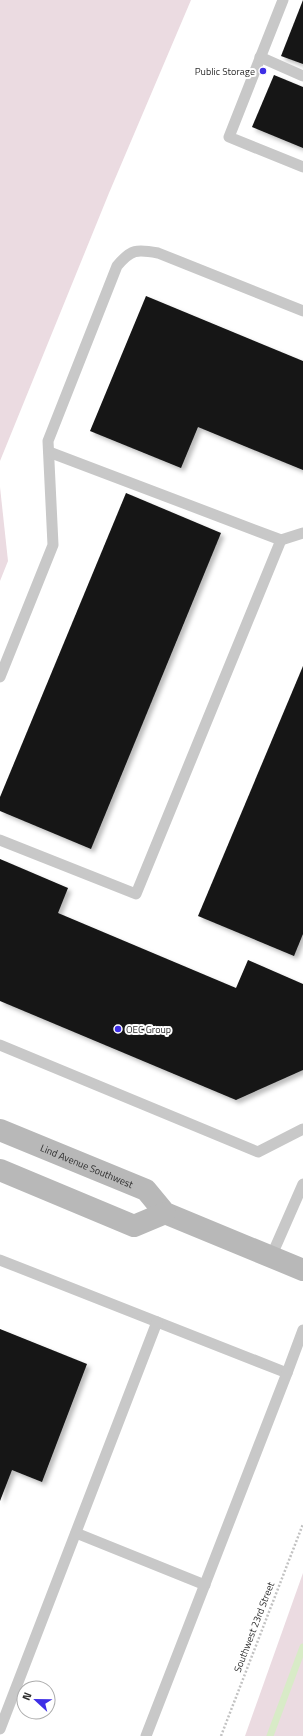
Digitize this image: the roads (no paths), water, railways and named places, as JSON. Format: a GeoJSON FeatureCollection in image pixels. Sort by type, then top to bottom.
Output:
{"type":"FeatureCollection","features":[{"type":"Feature","properties":{"kind":"main road","name":"Lind Avenue Southwest"},"geometry":{"type":"LineString","coordinates":[[0,1130],[146,1190],[165,1213],[303,1270]]}},
{"type":"Feature","properties":{"kind":"main road"},"geometry":{"type":"LineString","coordinates":[[0,1170],[134,1226],[165,1213]]}},
{"type":"Feature","properties":{"kind":"lane"},"geometry":{"type":"LineString","coordinates":[[283,0],[229,137],[303,168]]}},
{"type":"Feature","properties":{"kind":"lane"},"geometry":{"type":"LineString","coordinates":[[260,57],[303,76]]}},
{"type":"Feature","properties":{"kind":"lane"},"geometry":{"type":"LineString","coordinates":[[0,677],[53,545],[48,441],[117,266],[126,254],[142,250],[158,253],[303,311]]}},
{"type":"Feature","properties":{"kind":"lane"},"geometry":{"type":"LineString","coordinates":[[49,452],[282,540],[303,532]]}},
{"type":"Feature","properties":{"kind":"lane"},"geometry":{"type":"LineString","coordinates":[[0,840],[136,894],[282,540]]}},
{"type":"Feature","properties":{"kind":"lane"},"geometry":{"type":"LineString","coordinates":[[0,1045],[258,1152],[303,1129]]}},
{"type":"Feature","properties":{"kind":"lane"},"geometry":{"type":"LineString","coordinates":[[271,1257],[303,1184]]}},
{"type":"Feature","properties":{"kind":"lane"},"geometry":{"type":"LineString","coordinates":[[0,1260],[287,1373]]}},
{"type":"Feature","properties":{"kind":"lane"},"geometry":{"type":"LineString","coordinates":[[0,1729],[158,1322]]}},
{"type":"Feature","properties":{"kind":"lane"},"geometry":{"type":"LineString","coordinates":[[146,1736],[303,1330]]}},
{"type":"Feature","properties":{"kind":"lane"},"geometry":{"type":"LineString","coordinates":[[76,1533],[205,1585]]}},
{"type":"Feature","properties":{"kind":"waterway"},"geometry":{"type":"LineString","coordinates":[[270,1736],[303,1647]]}},
{"type":"Feature","properties":{"kind":"place","name":"Public Storage"},"geometry":{"type":"Point","coordinates":[263,71]}},
{"type":"Feature","properties":{"kind":"place","name":"OEC Group"},"geometry":{"type":"Point","coordinates":[118,1029]}}]}
